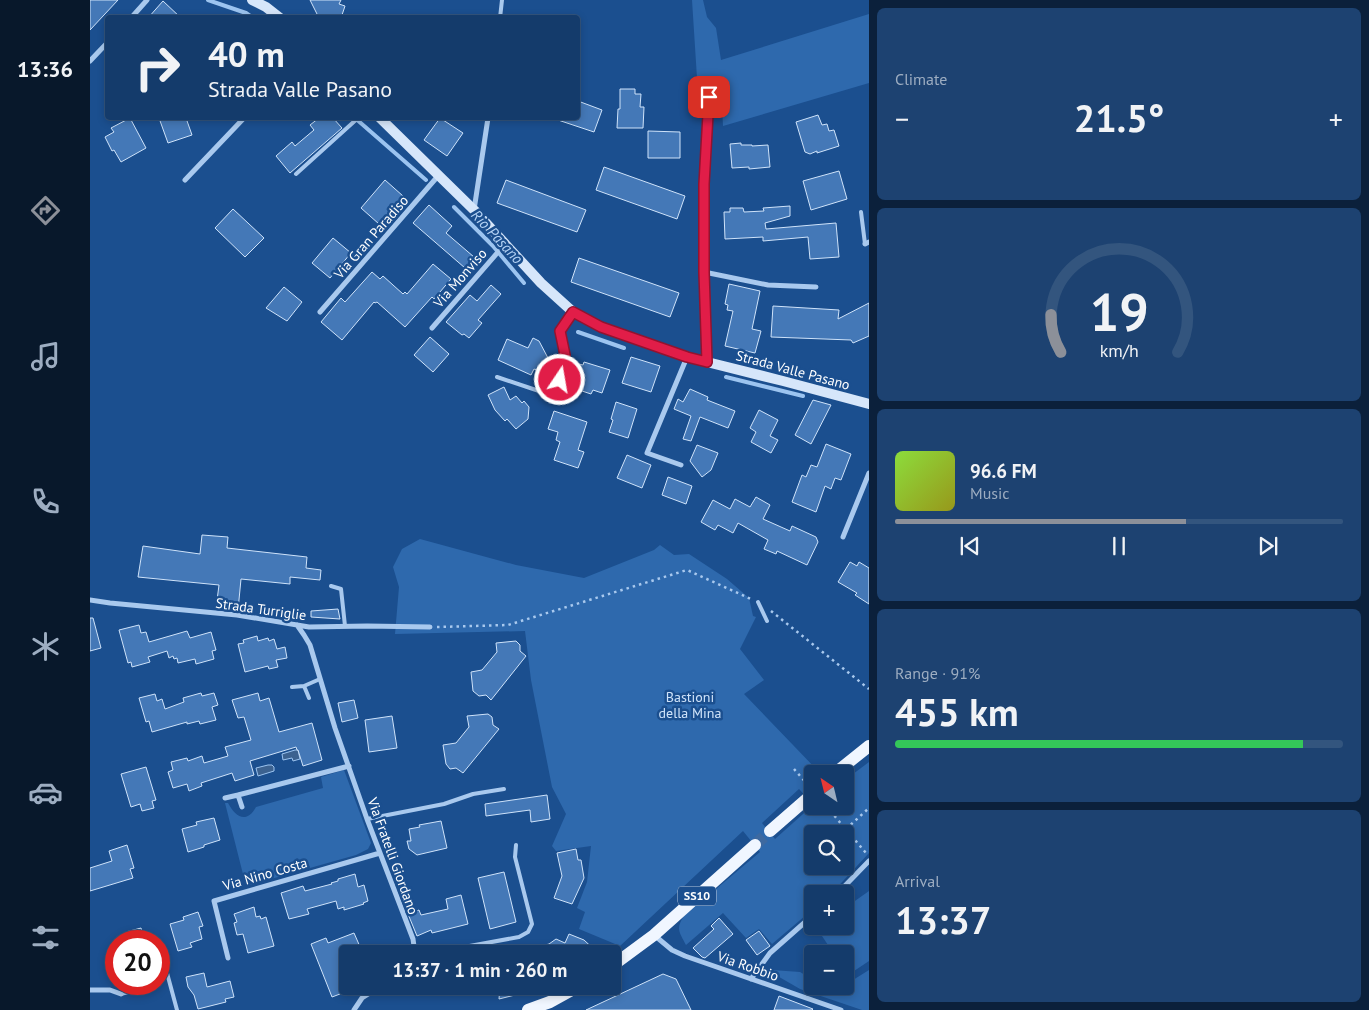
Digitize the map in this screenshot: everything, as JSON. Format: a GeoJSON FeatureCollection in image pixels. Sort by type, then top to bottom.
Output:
{"type":"FeatureCollection","features":[{"type":"Feature","properties":{"kind":"main road"},"geometry":{"type":"LineString","coordinates":[[845,765],[869,746]]}},
{"type":"Feature","properties":{"kind":"main road"},"geometry":{"type":"LineString","coordinates":[[770,831],[804,799]]}},
{"type":"Feature","properties":{"kind":"main road","name":"SS10"},"geometry":{"type":"LineString","coordinates":[[621,959],[654,935],[755,845]]}},
{"type":"Feature","properties":{"kind":"main road"},"geometry":{"type":"LineString","coordinates":[[528,1010],[563,995]]}},
{"type":"Feature","properties":{"kind":"street"},"geometry":{"type":"LineString","coordinates":[[133,15],[147,0]]}},
{"type":"Feature","properties":{"kind":"street"},"geometry":{"type":"LineString","coordinates":[[252,0],[276,15]]}},
{"type":"Feature","properties":{"kind":"street"},"geometry":{"type":"LineString","coordinates":[[90,61],[105,45]]}},
{"type":"Feature","properties":{"kind":"street"},"geometry":{"type":"LineString","coordinates":[[707,362],[704,272],[704,166],[709,97]]}},
{"type":"Feature","properties":{"kind":"street"},"geometry":{"type":"LineString","coordinates":[[185,180],[242,120]]}},
{"type":"Feature","properties":{"kind":"street","name":"Strada Valle Pasano"},"geometry":{"type":"LineString","coordinates":[[382,120],[474,210],[502,246],[573,312],[601,327],[687,357],[869,404]]}},
{"type":"Feature","properties":{"kind":"street"},"geometry":{"type":"LineString","coordinates":[[474,210],[488,120]]}},
{"type":"Feature","properties":{"kind":"street","name":"Via Gran Paradiso"},"geometry":{"type":"LineString","coordinates":[[320,312],[438,176]]}},
{"type":"Feature","properties":{"kind":"street","name":"Via Monviso"},"geometry":{"type":"LineString","coordinates":[[432,328],[502,246]]}},
{"type":"Feature","properties":{"kind":"street"},"geometry":{"type":"LineString","coordinates":[[704,272],[768,285],[816,287]]}},
{"type":"Feature","properties":{"kind":"street"},"geometry":{"type":"LineString","coordinates":[[681,465],[647,453],[687,357]]}},
{"type":"Feature","properties":{"kind":"street"},"geometry":{"type":"LineString","coordinates":[[843,537],[869,473]]}},
{"type":"Feature","properties":{"kind":"street","name":"Strada Turriglie"},"geometry":{"type":"LineString","coordinates":[[90,600],[237,615],[309,627],[430,627]]}},
{"type":"Feature","properties":{"kind":"street","name":"Via Fratelli Giordano"},"geometry":{"type":"LineString","coordinates":[[296,625],[310,645],[335,728],[414,945]]}},
{"type":"Feature","properties":{"kind":"street"},"geometry":{"type":"LineString","coordinates":[[225,798],[349,766]]}},
{"type":"Feature","properties":{"kind":"street"},"geometry":{"type":"LineString","coordinates":[[238,795],[242,807]]}},
{"type":"Feature","properties":{"kind":"street","name":"Via Nino Costa"},"geometry":{"type":"LineString","coordinates":[[228,958],[214,901],[380,853]]}},
{"type":"Feature","properties":{"kind":"street"},"geometry":{"type":"LineString","coordinates":[[846,885],[869,861]]}},
{"type":"Feature","properties":{"kind":"street"},"geometry":{"type":"LineString","coordinates":[[751,979],[770,953],[804,923]]}},
{"type":"Feature","properties":{"kind":"street","name":"Via Robbio"},"geometry":{"type":"LineString","coordinates":[[654,935],[672,950],[685,956],[841,1010]]}},
{"type":"Feature","properties":{"kind":"street"},"geometry":{"type":"LineString","coordinates":[[90,990],[105,990]]}},
{"type":"Feature","properties":{"kind":"street"},"geometry":{"type":"LineString","coordinates":[[354,1010],[362,998],[367,995]]}},
{"type":"Feature","properties":{"kind":"lane"},"geometry":{"type":"LineString","coordinates":[[500,15],[502,0]]}},
{"type":"Feature","properties":{"kind":"lane"},"geometry":{"type":"LineString","coordinates":[[296,174],[356,120]]}},
{"type":"Feature","properties":{"kind":"lane"},"geometry":{"type":"LineString","coordinates":[[861,212],[867,243]]}},
{"type":"Feature","properties":{"kind":"lane"},"geometry":{"type":"LineString","coordinates":[[497,377],[542,392],[551,390],[560,380],[565,355],[560,331],[573,312]]}},
{"type":"Feature","properties":{"kind":"lane"},"geometry":{"type":"LineString","coordinates":[[332,586],[341,589],[344,626]]}},
{"type":"Feature","properties":{"kind":"lane"},"geometry":{"type":"LineString","coordinates":[[758,602],[766,621]]}},
{"type":"Feature","properties":{"kind":"lane"},"geometry":{"type":"LineString","coordinates":[[292,686],[304,686],[320,679]]}},
{"type":"Feature","properties":{"kind":"lane"},"geometry":{"type":"LineString","coordinates":[[304,686],[309,698]]}},
{"type":"Feature","properties":{"kind":"lane"},"geometry":{"type":"LineString","coordinates":[[367,819],[444,804],[473,794],[504,790]]}},
{"type":"Feature","properties":{"kind":"lane"},"geometry":{"type":"LineString","coordinates":[[475,945],[519,937],[528,932],[532,924],[515,857],[516,846]]}},
{"type":"Feature","properties":{"kind":"lane"},"geometry":{"type":"LineString","coordinates":[[170,984],[177,1010]]}},
{"type":"Feature","properties":{"kind":"path"},"geometry":{"type":"LineString","coordinates":[[430,627],[508,625],[687,570],[764,605],[869,689]]}},
{"type":"Feature","properties":{"kind":"path"},"geometry":{"type":"LineString","coordinates":[[794,769],[804,783]]}},
{"type":"Feature","properties":{"kind":"path"},"geometry":{"type":"LineString","coordinates":[[850,825],[869,808]]}},
{"type":"Feature","properties":{"kind":"path"},"geometry":{"type":"LineString","coordinates":[[833,815],[842,825]]}},
{"type":"Feature","properties":{"kind":"path"},"geometry":{"type":"LineString","coordinates":[[854,839],[869,856]]}},
{"type":"Feature","properties":{"kind":"green space"},"geometry":{"type":"Polygon","coordinates":[[[692,0],[703,0],[707,17],[716,28],[721,60],[869,14],[869,83],[723,126],[721,86],[697,78],[692,0]]]}},
{"type":"Feature","properties":{"kind":"green space","name":"Bastioni della Mina"},"geometry":{"type":"Polygon","coordinates":[[[420,539],[516,565],[584,578],[654,550],[660,545],[674,555],[689,554],[727,579],[749,598],[753,616],[756,617],[740,649],[764,680],[744,694],[812,765],[804,765],[804,794],[799,789],[762,823],[775,839],[804,813],[804,815],[854,815],[854,773],[869,762],[869,853],[854,869],[854,825],[804,825],[804,875],[849,875],[839,885],[804,885],[804,917],[772,944],[759,929],[746,938],[723,913],[686,945],[679,931],[684,916],[760,852],[743,831],[621,945],[579,929],[585,912],[577,908],[587,882],[591,846],[556,851],[552,846],[566,814],[552,787],[531,680],[525,631],[395,634],[399,587],[393,567],[402,549],[420,539]]]}},
{"type":"Feature","properties":{"kind":"green space"},"geometry":{"type":"Polygon","coordinates":[[[344,770],[371,843],[368,849],[356,855],[246,886],[225,803],[228,803],[237,815],[245,817],[252,813],[256,807],[323,788],[321,777],[344,770]]]}},
{"type":"Feature","properties":{"kind":"green space"},"geometry":{"type":"Polygon","coordinates":[[[869,891],[869,961],[854,971],[854,945],[828,945],[821,935],[854,935],[854,902],[869,891]]]}},
{"type":"Feature","properties":{"kind":"green space"},"geometry":{"type":"Polygon","coordinates":[[[772,970],[800,972],[804,974],[804,990],[800,989],[774,974],[772,970]]]}},
{"type":"Feature","properties":{"kind":"green space"},"geometry":{"type":"Polygon","coordinates":[[[869,970],[869,1010],[862,1010],[818,995],[854,995],[854,979],[869,970]]]}},
{"type":"Feature","properties":{"kind":"shaded area"},"geometry":{"type":"Polygon","coordinates":[[[298,750],[300,759],[293,761],[292,758],[283,760],[282,754],[298,750]]]}},
{"type":"Feature","properties":{"kind":"shaded area"},"geometry":{"type":"Polygon","coordinates":[[[268,765],[274,767],[274,771],[258,776],[256,768],[268,765]]]}},
{"type":"Feature","properties":{"kind":"building"},"geometry":{"type":"Polygon","coordinates":[[[90,0],[118,0],[90,30],[90,0]]]}},
{"type":"Feature","properties":{"kind":"building"},"geometry":{"type":"Polygon","coordinates":[[[310,0],[341,0],[339,4],[345,6],[342,15],[318,15],[310,0]]]}},
{"type":"Feature","properties":{"kind":"building"},"geometry":{"type":"Polygon","coordinates":[[[163,1],[178,15],[151,15],[163,1]]]}},
{"type":"Feature","properties":{"kind":"building"},"geometry":{"type":"Polygon","coordinates":[[[620,89],[635,89],[635,94],[641,94],[640,107],[644,107],[643,128],[617,128],[618,109],[620,109],[620,89]]]}},
{"type":"Feature","properties":{"kind":"building"},"geometry":{"type":"Polygon","coordinates":[[[580,102],[602,110],[594,132],[558,120],[580,120],[580,102]]]}},
{"type":"Feature","properties":{"kind":"building"},"geometry":{"type":"Polygon","coordinates":[[[818,115],[822,125],[827,124],[829,131],[834,130],[839,146],[810,154],[805,152],[796,122],[818,115]]]}},
{"type":"Feature","properties":{"kind":"building"},"geometry":{"type":"Polygon","coordinates":[[[126,120],[131,120],[146,148],[121,162],[114,150],[112,151],[105,137],[114,132],[111,128],[126,120]]]}},
{"type":"Feature","properties":{"kind":"building"},"geometry":{"type":"Polygon","coordinates":[[[160,120],[187,120],[192,135],[168,143],[160,120]]]}},
{"type":"Feature","properties":{"kind":"building"},"geometry":{"type":"Polygon","coordinates":[[[316,120],[335,120],[342,128],[290,173],[276,156],[292,142],[295,146],[314,130],[310,125],[316,120]]]}},
{"type":"Feature","properties":{"kind":"building"},"geometry":{"type":"Polygon","coordinates":[[[439,120],[443,120],[463,133],[447,156],[424,140],[439,120]]]}},
{"type":"Feature","properties":{"kind":"building"},"geometry":{"type":"Polygon","coordinates":[[[648,131],[680,132],[680,158],[648,158],[648,131]]]}},
{"type":"Feature","properties":{"kind":"building"},"geometry":{"type":"Polygon","coordinates":[[[741,143],[741,145],[752,146],[768,145],[770,167],[732,168],[730,144],[741,143]]]}},
{"type":"Feature","properties":{"kind":"building"},"geometry":{"type":"Polygon","coordinates":[[[604,167],[685,196],[677,219],[596,190],[604,167]]]}},
{"type":"Feature","properties":{"kind":"building"},"geometry":{"type":"Polygon","coordinates":[[[839,171],[847,199],[811,210],[803,181],[839,171]]]}},
{"type":"Feature","properties":{"kind":"building"},"geometry":{"type":"Polygon","coordinates":[[[385,180],[403,196],[379,224],[361,208],[385,180]]]}},
{"type":"Feature","properties":{"kind":"building"},"geometry":{"type":"Polygon","coordinates":[[[506,180],[586,210],[577,232],[497,203],[506,180]]]}},
{"type":"Feature","properties":{"kind":"building"},"geometry":{"type":"Polygon","coordinates":[[[429,205],[452,226],[446,233],[474,257],[465,268],[413,223],[429,205]]]}},
{"type":"Feature","properties":{"kind":"building"},"geometry":{"type":"Polygon","coordinates":[[[790,206],[790,216],[765,223],[766,229],[836,223],[839,257],[810,259],[808,237],[763,241],[763,237],[725,239],[724,212],[730,212],[730,208],[743,208],[744,212],[764,211],[763,208],[790,206]]]}},
{"type":"Feature","properties":{"kind":"building"},"geometry":{"type":"Polygon","coordinates":[[[233,209],[264,238],[245,257],[215,228],[233,209]]]}},
{"type":"Feature","properties":{"kind":"building"},"geometry":{"type":"Polygon","coordinates":[[[333,238],[351,253],[330,278],[312,263],[333,238]]]}},
{"type":"Feature","properties":{"kind":"building"},"geometry":{"type":"Polygon","coordinates":[[[579,258],[679,293],[670,317],[571,282],[579,258]]]}},
{"type":"Feature","properties":{"kind":"building"},"geometry":{"type":"Polygon","coordinates":[[[433,264],[451,279],[434,299],[432,297],[405,327],[377,302],[374,302],[342,340],[321,322],[341,298],[345,302],[372,272],[380,279],[383,276],[403,294],[405,292],[407,294],[433,264]]]}},
{"type":"Feature","properties":{"kind":"building"},"geometry":{"type":"Polygon","coordinates":[[[729,284],[760,291],[752,329],[761,331],[755,353],[725,346],[733,311],[727,310],[728,305],[725,304],[729,284]]]}},
{"type":"Feature","properties":{"kind":"building"},"geometry":{"type":"Polygon","coordinates":[[[491,285],[501,294],[478,320],[482,323],[469,338],[464,334],[462,335],[446,322],[470,295],[477,301],[491,285]]]}},
{"type":"Feature","properties":{"kind":"building"},"geometry":{"type":"Polygon","coordinates":[[[284,287],[302,302],[287,321],[266,308],[284,287]]]}},
{"type":"Feature","properties":{"kind":"building"},"geometry":{"type":"Polygon","coordinates":[[[869,303],[869,336],[853,343],[851,340],[771,337],[773,306],[839,310],[838,319],[869,303]]]}},
{"type":"Feature","properties":{"kind":"building"},"geometry":{"type":"Polygon","coordinates":[[[430,337],[449,354],[433,372],[414,355],[430,337]]]}},
{"type":"Feature","properties":{"kind":"building"},"geometry":{"type":"Polygon","coordinates":[[[533,338],[539,341],[548,358],[541,372],[534,369],[531,375],[498,360],[507,339],[528,348],[533,338]]]}},
{"type":"Feature","properties":{"kind":"building"},"geometry":{"type":"Polygon","coordinates":[[[631,357],[660,366],[651,392],[622,383],[631,357]]]}},
{"type":"Feature","properties":{"kind":"building"},"geometry":{"type":"Polygon","coordinates":[[[584,362],[610,370],[602,393],[593,390],[591,394],[579,390],[582,383],[569,379],[575,363],[583,365],[584,362]]]}},
{"type":"Feature","properties":{"kind":"building"},"geometry":{"type":"Polygon","coordinates":[[[504,387],[510,400],[516,396],[529,407],[528,419],[516,429],[495,410],[488,395],[504,387]]]}},
{"type":"Feature","properties":{"kind":"building"},"geometry":{"type":"Polygon","coordinates":[[[690,389],[708,397],[707,400],[735,411],[728,428],[700,417],[691,441],[683,439],[691,416],[674,409],[678,399],[683,402],[690,389]]]}},
{"type":"Feature","properties":{"kind":"building"},"geometry":{"type":"Polygon","coordinates":[[[813,400],[831,405],[811,444],[795,435],[813,400]]]}},
{"type":"Feature","properties":{"kind":"building"},"geometry":{"type":"Polygon","coordinates":[[[616,402],[637,409],[628,438],[609,432],[616,402]]]}},
{"type":"Feature","properties":{"kind":"building"},"geometry":{"type":"Polygon","coordinates":[[[759,410],[778,420],[770,436],[778,440],[771,453],[751,442],[756,432],[750,428],[759,410]]]}},
{"type":"Feature","properties":{"kind":"building"},"geometry":{"type":"Polygon","coordinates":[[[554,411],[587,422],[578,450],[584,452],[578,468],[554,460],[560,442],[556,440],[558,432],[548,429],[554,411]]]}},
{"type":"Feature","properties":{"kind":"building"},"geometry":{"type":"Polygon","coordinates":[[[826,444],[851,454],[841,480],[835,478],[831,489],[825,486],[816,512],[792,502],[802,475],[806,477],[811,465],[817,467],[826,444]]]}},
{"type":"Feature","properties":{"kind":"building"},"geometry":{"type":"Polygon","coordinates":[[[697,445],[718,453],[711,470],[702,477],[690,461],[697,445]]]}},
{"type":"Feature","properties":{"kind":"building"},"geometry":{"type":"Polygon","coordinates":[[[627,455],[651,465],[642,488],[617,478],[627,455]]]}},
{"type":"Feature","properties":{"kind":"building"},"geometry":{"type":"Polygon","coordinates":[[[668,477],[692,486],[686,504],[662,495],[668,477]]]}},
{"type":"Feature","properties":{"kind":"building"},"geometry":{"type":"Polygon","coordinates":[[[756,497],[770,505],[763,519],[790,531],[792,526],[816,537],[818,542],[807,565],[777,551],[776,554],[764,549],[768,540],[738,523],[733,533],[718,525],[715,530],[701,522],[713,500],[730,509],[735,499],[750,507],[756,497]]]}},
{"type":"Feature","properties":{"kind":"building"},"geometry":{"type":"Polygon","coordinates":[[[202,535],[228,537],[227,548],[307,557],[306,568],[321,570],[320,580],[290,577],[290,584],[241,579],[238,610],[216,608],[219,585],[138,577],[143,546],[200,554],[202,535]]]}},
{"type":"Feature","properties":{"kind":"building"},"geometry":{"type":"Polygon","coordinates":[[[850,562],[857,566],[859,562],[869,568],[869,604],[855,595],[857,593],[838,582],[850,562]]]}},
{"type":"Feature","properties":{"kind":"building"},"geometry":{"type":"Polygon","coordinates":[[[338,609],[340,619],[311,617],[311,611],[338,609]]]}},
{"type":"Feature","properties":{"kind":"building"},"geometry":{"type":"Polygon","coordinates":[[[90,618],[93,618],[101,648],[90,651],[90,618]]]}},
{"type":"Feature","properties":{"kind":"building"},"geometry":{"type":"Polygon","coordinates":[[[139,625],[141,633],[146,632],[149,642],[187,631],[190,638],[211,632],[216,650],[212,651],[214,659],[196,664],[195,659],[178,663],[177,658],[174,659],[173,656],[169,658],[167,651],[148,657],[150,662],[132,667],[131,662],[128,663],[119,630],[139,625]]]}},
{"type":"Feature","properties":{"kind":"building"},"geometry":{"type":"Polygon","coordinates":[[[257,636],[258,641],[268,638],[269,641],[274,639],[277,649],[285,647],[287,658],[276,660],[278,667],[269,669],[268,666],[245,672],[238,644],[244,643],[243,640],[257,636]]]}},
{"type":"Feature","properties":{"kind":"building"},"geometry":{"type":"Polygon","coordinates":[[[516,641],[520,645],[520,651],[526,656],[491,700],[486,695],[479,696],[473,691],[471,672],[482,670],[497,652],[496,643],[516,641]]]}},
{"type":"Feature","properties":{"kind":"building"},"geometry":{"type":"Polygon","coordinates":[[[201,693],[202,696],[214,693],[218,705],[212,707],[216,720],[200,724],[199,721],[187,724],[187,722],[152,732],[149,721],[146,722],[139,698],[155,694],[157,701],[162,699],[165,709],[184,702],[183,698],[201,693]]]}},
{"type":"Feature","properties":{"kind":"building"},"geometry":{"type":"Polygon","coordinates":[[[258,693],[260,701],[269,698],[279,732],[312,723],[322,760],[303,766],[296,747],[250,761],[254,775],[235,781],[232,773],[201,783],[202,786],[189,791],[187,784],[173,788],[168,772],[173,770],[171,762],[187,758],[188,761],[202,756],[204,763],[228,756],[225,747],[251,740],[244,717],[238,718],[232,700],[258,693]]]}},
{"type":"Feature","properties":{"kind":"building"},"geometry":{"type":"Polygon","coordinates":[[[354,700],[358,718],[342,722],[338,703],[354,700]]]}},
{"type":"Feature","properties":{"kind":"building"},"geometry":{"type":"Polygon","coordinates":[[[488,714],[492,717],[493,725],[499,729],[463,773],[456,768],[450,769],[446,764],[443,745],[456,743],[469,727],[467,716],[488,714]]]}},
{"type":"Feature","properties":{"kind":"building"},"geometry":{"type":"Polygon","coordinates":[[[392,716],[397,748],[369,752],[365,720],[392,716]]]}},
{"type":"Feature","properties":{"kind":"building"},"geometry":{"type":"Polygon","coordinates":[[[146,767],[156,800],[152,801],[154,808],[142,811],[140,804],[131,807],[121,774],[146,767]]]}},
{"type":"Feature","properties":{"kind":"building"},"geometry":{"type":"Polygon","coordinates":[[[547,795],[550,819],[531,822],[530,810],[486,816],[485,804],[547,795]]]}},
{"type":"Feature","properties":{"kind":"building"},"geometry":{"type":"Polygon","coordinates":[[[214,818],[220,840],[188,852],[182,829],[197,825],[196,822],[214,818]]]}},
{"type":"Feature","properties":{"kind":"building"},"geometry":{"type":"Polygon","coordinates":[[[441,821],[447,848],[417,855],[409,849],[407,841],[411,841],[409,829],[441,821]]]}},
{"type":"Feature","properties":{"kind":"building"},"geometry":{"type":"Polygon","coordinates":[[[127,845],[134,868],[130,869],[133,878],[90,891],[90,868],[112,861],[109,851],[127,845]]]}},
{"type":"Feature","properties":{"kind":"building"},"geometry":{"type":"Polygon","coordinates":[[[576,849],[578,860],[581,860],[584,878],[572,904],[554,898],[562,876],[557,853],[576,849]]]}},
{"type":"Feature","properties":{"kind":"building"},"geometry":{"type":"Polygon","coordinates":[[[504,872],[516,922],[490,929],[478,878],[504,872]]]}},
{"type":"Feature","properties":{"kind":"building"},"geometry":{"type":"Polygon","coordinates":[[[355,874],[358,887],[364,885],[368,901],[364,904],[344,910],[344,907],[338,909],[336,901],[307,909],[309,914],[289,919],[281,893],[303,886],[305,891],[332,884],[338,881],[338,879],[355,874]]]}},
{"type":"Feature","properties":{"kind":"building"},"geometry":{"type":"Polygon","coordinates":[[[461,895],[468,924],[432,933],[431,930],[417,936],[408,914],[419,910],[421,915],[448,909],[446,899],[461,895]]]}},
{"type":"Feature","properties":{"kind":"building"},"geometry":{"type":"Polygon","coordinates":[[[254,907],[256,917],[260,916],[261,919],[266,917],[274,946],[248,953],[243,934],[237,935],[234,923],[237,922],[234,914],[254,907]]]}},
{"type":"Feature","properties":{"kind":"building"},"geometry":{"type":"Polygon","coordinates":[[[198,912],[203,926],[199,927],[202,939],[190,943],[192,947],[178,951],[170,924],[184,920],[183,917],[198,912]]]}},
{"type":"Feature","properties":{"kind":"building"},"geometry":{"type":"Polygon","coordinates":[[[719,918],[733,934],[705,958],[702,957],[693,948],[714,929],[711,926],[719,918]]]}},
{"type":"Feature","properties":{"kind":"building"},"geometry":{"type":"Polygon","coordinates":[[[759,931],[770,946],[757,955],[746,940],[759,931]]]}},
{"type":"Feature","properties":{"kind":"building"},"geometry":{"type":"Polygon","coordinates":[[[354,933],[359,945],[339,945],[339,994],[332,997],[311,944],[326,938],[328,943],[354,933]]]}},
{"type":"Feature","properties":{"kind":"building"},"geometry":{"type":"Polygon","coordinates":[[[569,934],[584,940],[589,945],[545,945],[556,939],[565,943],[569,934]]]}},
{"type":"Feature","properties":{"kind":"building"},"geometry":{"type":"Polygon","coordinates":[[[204,973],[207,987],[230,981],[234,997],[225,999],[226,1002],[198,1009],[194,995],[188,987],[186,977],[204,973]]]}},
{"type":"Feature","properties":{"kind":"building"},"geometry":{"type":"Polygon","coordinates":[[[663,974],[676,979],[691,1010],[586,1010],[663,974]]]}},
{"type":"Feature","properties":{"kind":"building"},"geometry":{"type":"Polygon","coordinates":[[[499,995],[515,995],[499,999],[499,995]]]}},
{"type":"Feature","properties":{"kind":"building"},"geometry":{"type":"Polygon","coordinates":[[[779,996],[813,1009],[774,1010],[779,996]]]}},
{"type":"Feature","properties":{"kind":"waterway","name":"Rio Pasano"},"geometry":{"type":"LineString","coordinates":[[208,0],[249,15]]}},
{"type":"Feature","properties":{"kind":"waterway","name":"Rio Pasano"},"geometry":{"type":"LineString","coordinates":[[357,120],[426,180]]}},
{"type":"Feature","properties":{"kind":"waterway","name":"Rio Pasano"},"geometry":{"type":"LineString","coordinates":[[454,207],[493,246],[524,283]]}},
{"type":"Feature","properties":{"kind":"waterway","name":"Rio Pasano"},"geometry":{"type":"LineString","coordinates":[[578,332],[624,348]]}},
{"type":"Feature","properties":{"kind":"waterway","name":"Rio Pasano"},"geometry":{"type":"LineString","coordinates":[[726,377],[803,396]]}},
{"type":"Feature","properties":{"kind":"tunnel"},"geometry":{"type":"LineString","coordinates":[[755,845],[770,831]]}},
{"type":"Feature","properties":{"kind":"route"},"geometry":{"type":"LineString","coordinates":[[560,380],[565,355],[560,331],[573,312],[601,327],[687,357],[707,362],[704,272],[704,166],[709,97]]}}]}
